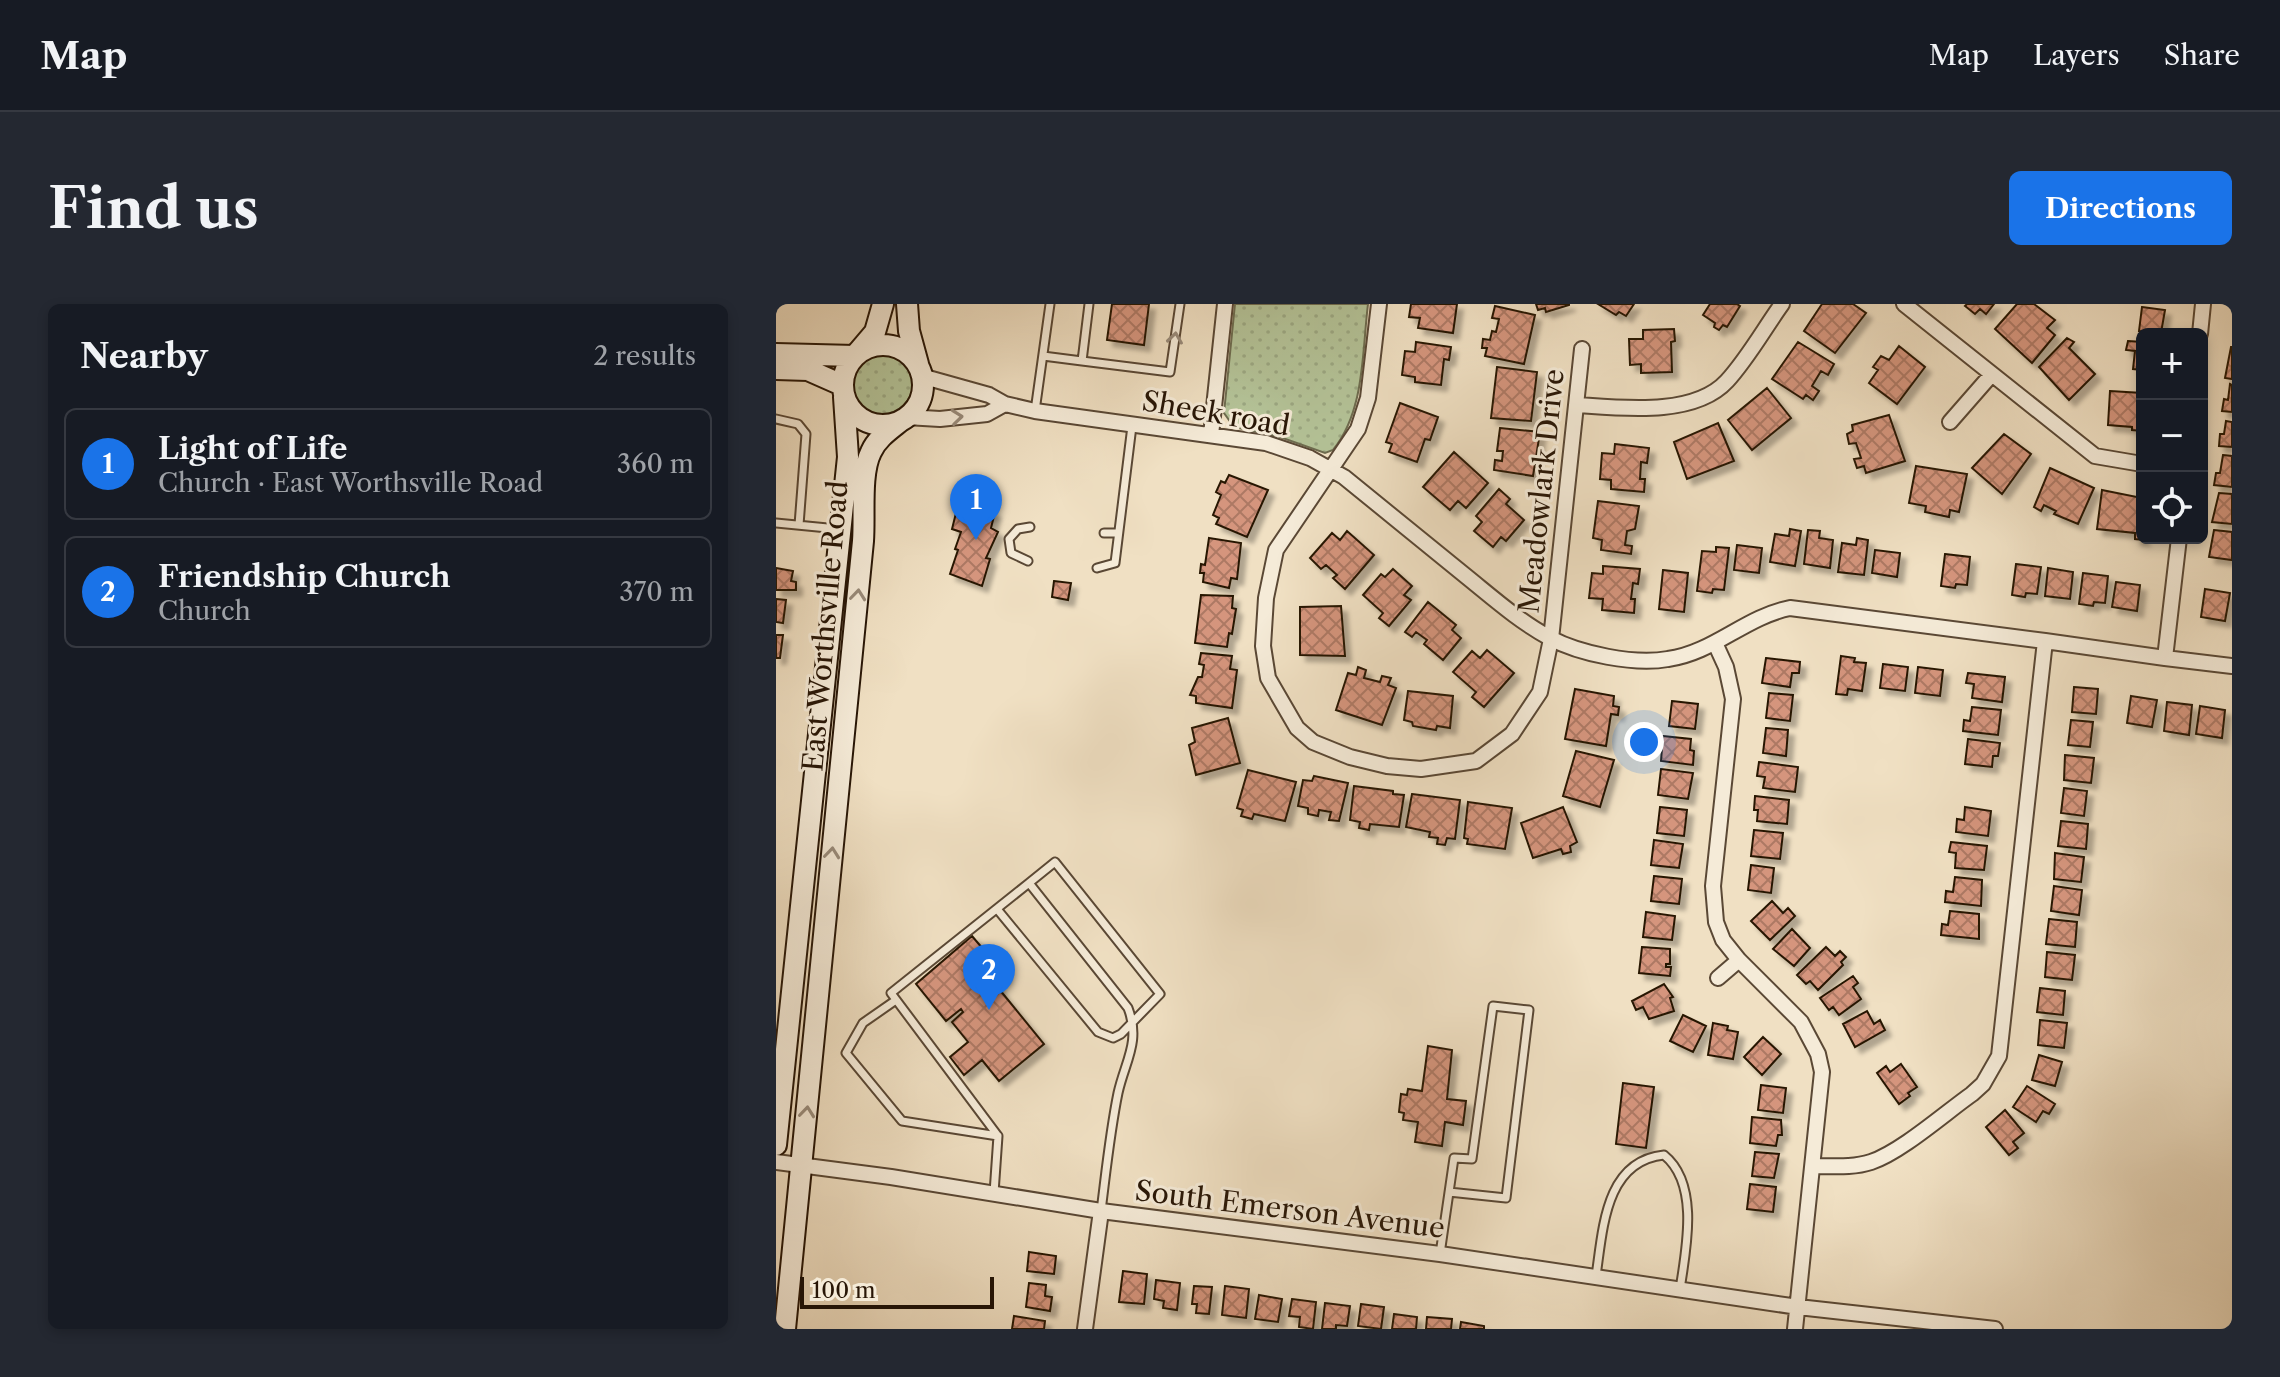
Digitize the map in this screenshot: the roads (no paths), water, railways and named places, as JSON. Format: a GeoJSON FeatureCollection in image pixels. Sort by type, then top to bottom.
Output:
{"type":"FeatureCollection","features":[{"type":"Feature","properties":{"kind":"main road"},"geometry":{"type":"LineString","coordinates":[[883,304],[875,332],[844,373],[843,391],[849,407],[868,422],[891,424],[904,419],[919,403],[922,391],[909,331],[907,304]]}},
{"type":"Feature","properties":{"kind":"main road"},"geometry":{"type":"LineString","coordinates":[[776,354],[857,354],[869,347],[892,345],[904,350],[920,372]]}},
{"type":"Feature","properties":{"kind":"main road"},"geometry":{"type":"LineString","coordinates":[[776,369],[808,370],[843,391]]}},
{"type":"Feature","properties":{"kind":"main road","name":"East Worthsville Road"},"geometry":{"type":"LineString","coordinates":[[776,1145],[849,447],[843,391]]}},
{"type":"Feature","properties":{"kind":"main road","name":"East Worthsville Road"},"geometry":{"type":"LineString","coordinates":[[785,1329],[863,541],[866,474],[870,453],[875,445],[904,419]]}},
{"type":"Feature","properties":{"kind":"street"},"geometry":{"type":"LineString","coordinates":[[1211,435],[1225,304]]}},
{"type":"Feature","properties":{"kind":"street","name":"Meadowlark Drive"},"geometry":{"type":"LineString","coordinates":[[1379,304],[1368,398],[1358,429],[1276,550],[1266,598],[1263,646],[1268,678],[1297,728],[1313,742],[1350,757],[1387,766],[1421,769],[1476,761],[1512,734],[1540,692],[1551,639],[1582,349]]}},
{"type":"Feature","properties":{"kind":"street"},"geometry":{"type":"LineString","coordinates":[[1577,405],[1655,407],[1683,404],[1707,395],[1726,382],[1782,304]]}},
{"type":"Feature","properties":{"kind":"street"},"geometry":{"type":"LineString","coordinates":[[1904,304],[2095,456],[2136,463]]}},
{"type":"Feature","properties":{"kind":"street"},"geometry":{"type":"LineString","coordinates":[[2201,328],[2203,304]]}},
{"type":"Feature","properties":{"kind":"street","name":"Sheek road"},"geometry":{"type":"LineString","coordinates":[[920,372],[989,395],[1005,404],[1035,411],[1266,443],[1310,458],[1344,477],[1513,614],[1551,639],[1595,654],[1640,660],[1687,656],[1759,616],[1790,608],[2232,666]]}},
{"type":"Feature","properties":{"kind":"street"},"geometry":{"type":"LineString","coordinates":[[1950,422],[1992,374]]}},
{"type":"Feature","properties":{"kind":"street"},"geometry":{"type":"LineString","coordinates":[[904,419],[987,414],[1005,404]]}},
{"type":"Feature","properties":{"kind":"street"},"geometry":{"type":"LineString","coordinates":[[2165,658],[2178,544]]}},
{"type":"Feature","properties":{"kind":"street"},"geometry":{"type":"LineString","coordinates":[[1814,1166],[1851,1166],[1872,1161],[1891,1151],[1972,1094],[1983,1084],[1999,1056],[2045,641]]}},
{"type":"Feature","properties":{"kind":"street"},"geometry":{"type":"LineString","coordinates":[[1715,643],[1726,667],[1733,699],[1713,905],[1723,940],[1801,1022],[1818,1054],[1822,1072],[1795,1329]]}},
{"type":"Feature","properties":{"kind":"street"},"geometry":{"type":"LineString","coordinates":[[1718,978],[1739,960]]}},
{"type":"Feature","properties":{"kind":"street","name":"South Emerson Avenue"},"geometry":{"type":"LineString","coordinates":[[776,1162],[1101,1211],[1440,1254],[1798,1307],[1995,1329]]}},
{"type":"Feature","properties":{"kind":"street"},"geometry":{"type":"LineString","coordinates":[[1088,1329],[1101,1211]]}},
{"type":"Feature","properties":{"kind":"lane"},"geometry":{"type":"LineString","coordinates":[[1035,411],[1050,304]]}},
{"type":"Feature","properties":{"kind":"lane"},"geometry":{"type":"LineString","coordinates":[[1082,361],[1089,304]]}},
{"type":"Feature","properties":{"kind":"lane"},"geometry":{"type":"LineString","coordinates":[[1043,356],[1170,372],[1180,304]]}},
{"type":"Feature","properties":{"kind":"lane"},"geometry":{"type":"LineString","coordinates":[[776,419],[798,424],[806,434],[799,525]]}},
{"type":"Feature","properties":{"kind":"lane"},"geometry":{"type":"LineString","coordinates":[[1097,568],[1115,563],[1132,425]]}},
{"type":"Feature","properties":{"kind":"lane"},"geometry":{"type":"LineString","coordinates":[[776,523],[840,529]]}},
{"type":"Feature","properties":{"kind":"lane"},"geometry":{"type":"LineString","coordinates":[[1028,561],[1011,553],[1009,539],[1018,529],[1030,527]]}},
{"type":"Feature","properties":{"kind":"lane"},"geometry":{"type":"LineString","coordinates":[[1104,533],[1118,533]]}},
{"type":"Feature","properties":{"kind":"lane"},"geometry":{"type":"LineString","coordinates":[[994,1194],[998,1136],[891,993],[1055,862],[1160,994],[1121,1034],[1113,1038],[1098,1032],[997,909]]}},
{"type":"Feature","properties":{"kind":"lane"},"geometry":{"type":"LineString","coordinates":[[1029,883],[1128,1008],[1133,1021],[1131,1056],[1119,1090],[1101,1211]]}},
{"type":"Feature","properties":{"kind":"lane"},"geometry":{"type":"LineString","coordinates":[[896,1000],[863,1023],[846,1053],[902,1121],[998,1136]]}},
{"type":"Feature","properties":{"kind":"lane"},"geometry":{"type":"LineString","coordinates":[[1440,1254],[1449,1192],[1454,1158],[1472,1159],[1493,1006],[1529,1010],[1506,1198],[1449,1192]]}},
{"type":"Feature","properties":{"kind":"lane"},"geometry":{"type":"LineString","coordinates":[[1596,1276],[1611,1199],[1618,1182],[1633,1164],[1664,1155],[1672,1161],[1683,1188],[1689,1225],[1680,1290]]}},
{"type":"Feature","properties":{"kind":"place","name":"Light of Life"},"geometry":{"type":"Point","coordinates":[976,540]}},
{"type":"Feature","properties":{"kind":"place","name":"Friendship Church"},"geometry":{"type":"Point","coordinates":[989,1010]}}]}
